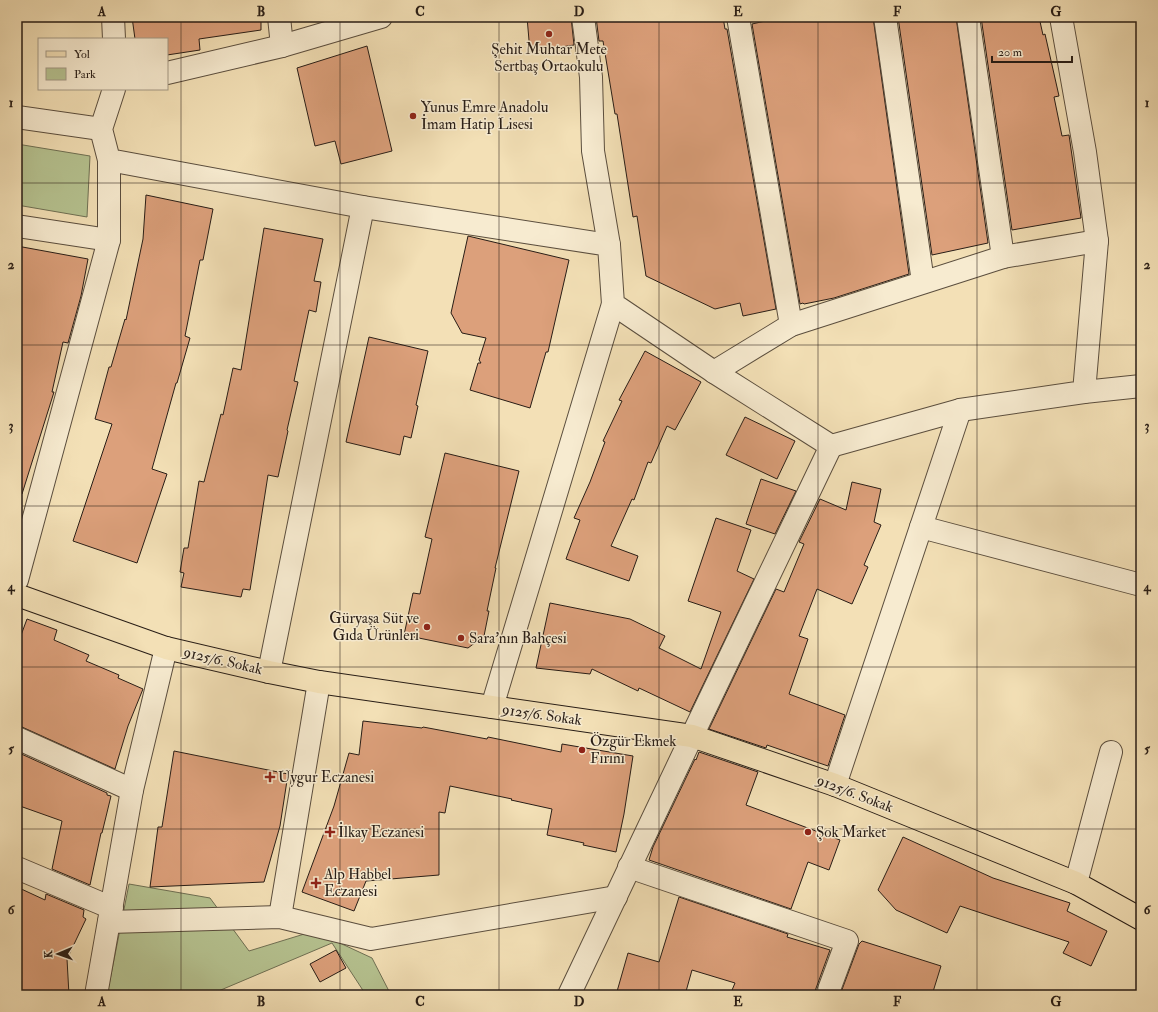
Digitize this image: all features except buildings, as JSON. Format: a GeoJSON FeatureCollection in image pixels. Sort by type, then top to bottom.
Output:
{"type":"FeatureCollection","features":[{"type":"Feature","properties":{"kind":"main road","name":"9125/6. Sokak"},"geometry":{"type":"LineString","coordinates":[[17,595],[166,648],[269,672],[319,682],[692,736],[835,785],[1076,883],[1141,919]]}},
{"type":"Feature","properties":{"kind":"street"},"geometry":{"type":"LineString","coordinates":[[113,17],[114,38]]}},
{"type":"Feature","properties":{"kind":"street"},"geometry":{"type":"LineString","coordinates":[[279,17],[282,46]]}},
{"type":"Feature","properties":{"kind":"street"},"geometry":{"type":"LineString","coordinates":[[168,72],[282,46],[381,17]]}},
{"type":"Feature","properties":{"kind":"street"},"geometry":{"type":"LineString","coordinates":[[492,707],[613,304],[609,245],[593,151],[591,77],[583,17]]}},
{"type":"Feature","properties":{"kind":"street"},"geometry":{"type":"LineString","coordinates":[[738,17],[791,325]]}},
{"type":"Feature","properties":{"kind":"street"},"geometry":{"type":"LineString","coordinates":[[886,17],[923,282]]}},
{"type":"Feature","properties":{"kind":"street"},"geometry":{"type":"LineString","coordinates":[[968,17],[1003,257]]}},
{"type":"Feature","properties":{"kind":"street"},"geometry":{"type":"LineString","coordinates":[[1061,17],[1085,152],[1097,241],[1084,392]]}},
{"type":"Feature","properties":{"kind":"street"},"geometry":{"type":"LineString","coordinates":[[17,580],[109,240],[109,160],[101,129],[114,90]]}},
{"type":"Feature","properties":{"kind":"street"},"geometry":{"type":"LineString","coordinates":[[17,117],[101,129]]}},
{"type":"Feature","properties":{"kind":"street"},"geometry":{"type":"LineString","coordinates":[[109,160],[363,207],[609,245]]}},
{"type":"Feature","properties":{"kind":"street"},"geometry":{"type":"LineString","coordinates":[[269,672],[363,207]]}},
{"type":"Feature","properties":{"kind":"street"},"geometry":{"type":"LineString","coordinates":[[17,226],[109,240]]}},
{"type":"Feature","properties":{"kind":"street"},"geometry":{"type":"LineString","coordinates":[[714,372],[791,325],[1003,257],[1097,241]]}},
{"type":"Feature","properties":{"kind":"street"},"geometry":{"type":"LineString","coordinates":[[613,304],[714,372],[832,446],[960,410],[1084,392],[1141,386]]}},
{"type":"Feature","properties":{"kind":"street"},"geometry":{"type":"LineString","coordinates":[[835,785],[960,410]]}},
{"type":"Feature","properties":{"kind":"street"},"geometry":{"type":"LineString","coordinates":[[569,995],[832,446]]}},
{"type":"Feature","properties":{"kind":"street"},"geometry":{"type":"LineString","coordinates":[[921,527],[1141,584]]}},
{"type":"Feature","properties":{"kind":"street"},"geometry":{"type":"LineString","coordinates":[[96,995],[132,790],[166,648]]}},
{"type":"Feature","properties":{"kind":"street"},"geometry":{"type":"LineString","coordinates":[[280,917],[319,682]]}},
{"type":"Feature","properties":{"kind":"street"},"geometry":{"type":"LineString","coordinates":[[17,738],[132,790]]}},
{"type":"Feature","properties":{"kind":"street"},"geometry":{"type":"LineString","coordinates":[[1076,883],[1111,752]]}},
{"type":"Feature","properties":{"kind":"street"},"geometry":{"type":"LineString","coordinates":[[629,867],[847,941],[827,995]]}},
{"type":"Feature","properties":{"kind":"street"},"geometry":{"type":"LineString","coordinates":[[17,868],[110,915],[280,917],[371,939],[616,897]]}},
{"type":"Feature","properties":{"kind":"green space"},"geometry":{"type":"Polygon","coordinates":[[[17,144],[90,156],[87,217],[17,205],[17,144]]]}},
{"type":"Feature","properties":{"kind":"green space"},"geometry":{"type":"Polygon","coordinates":[[[129,884],[210,898],[249,951],[314,931],[372,958],[391,995],[366,995],[332,943],[209,995],[107,995],[129,884]]]}},
{"type":"Feature","properties":{"kind":"place","name":"Şehit Muhtar Mete Sertbaş Ortaokulu"},"geometry":{"type":"Point","coordinates":[549,34]}},
{"type":"Feature","properties":{"kind":"place","name":"Yunus Emre Anadolu İmam Hatip Lisesi"},"geometry":{"type":"Point","coordinates":[413,116]}},
{"type":"Feature","properties":{"kind":"place","name":"Güryaşa Süt ve Gıda Ürünleri"},"geometry":{"type":"Point","coordinates":[427,627]}},
{"type":"Feature","properties":{"kind":"place","name":"Sara'nın Bahçesi"},"geometry":{"type":"Point","coordinates":[461,638]}},
{"type":"Feature","properties":{"kind":"place","name":"Özgür Ekmek Fırını"},"geometry":{"type":"Point","coordinates":[582,750]}},
{"type":"Feature","properties":{"kind":"place","name":"Uygur Eczanesi"},"geometry":{"type":"Point","coordinates":[270,777]}},
{"type":"Feature","properties":{"kind":"place","name":"İlkay Eczanesi"},"geometry":{"type":"Point","coordinates":[330,832]}},
{"type":"Feature","properties":{"kind":"place","name":"Şok Market"},"geometry":{"type":"Point","coordinates":[808,832]}},
{"type":"Feature","properties":{"kind":"place","name":"Alp Habbel Eczanesi"},"geometry":{"type":"Point","coordinates":[316,883]}}]}
